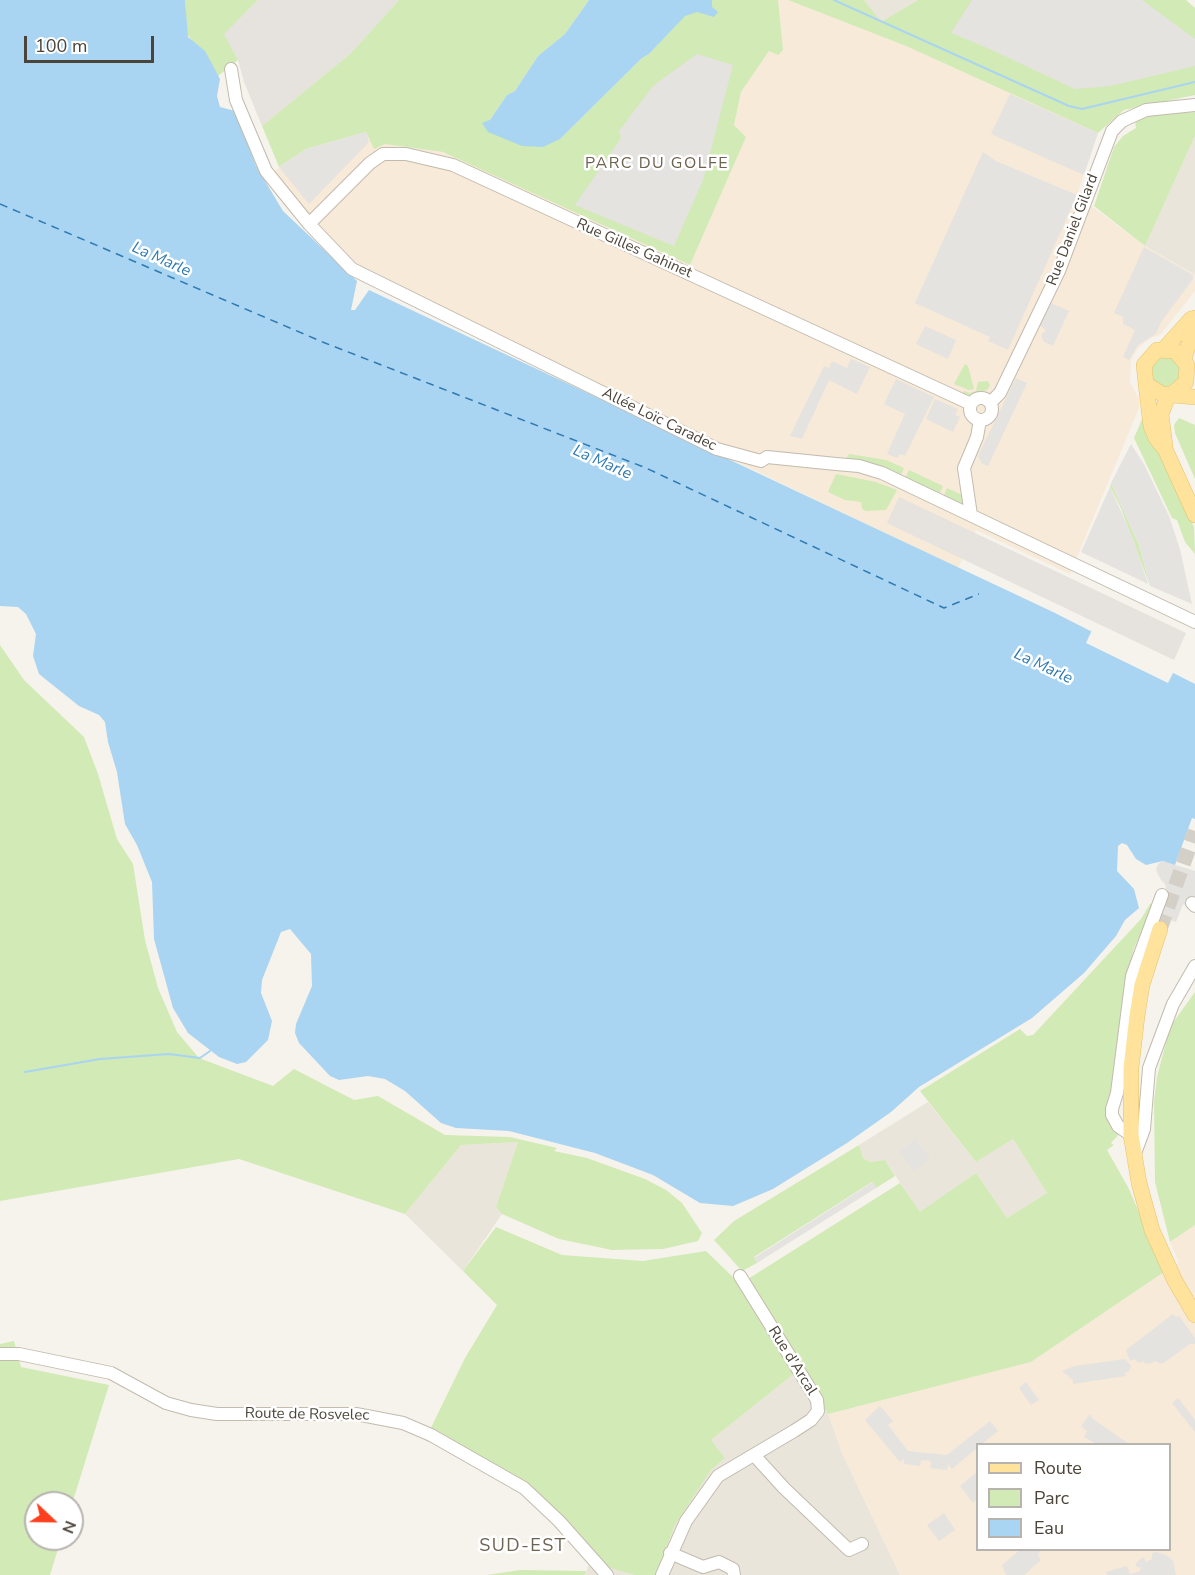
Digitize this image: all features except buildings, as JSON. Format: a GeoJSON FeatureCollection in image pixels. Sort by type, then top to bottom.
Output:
{"type":"FeatureCollection","features":[{"type":"Feature","properties":{"kind":"main road"},"geometry":{"type":"LineString","coordinates":[[1195,318],[1191,319],[1164,349],[1151,354],[1144,365],[1151,426],[1156,438],[1165,449],[1195,515]]}},
{"type":"Feature","properties":{"kind":"main road"},"geometry":{"type":"LineString","coordinates":[[1165,449],[1161,414],[1171,394],[1182,387],[1189,370],[1195,325]]}},
{"type":"Feature","properties":{"kind":"main road"},"geometry":{"type":"LineString","coordinates":[[1164,349],[1175,351],[1189,370]]}},
{"type":"Feature","properties":{"kind":"main road"},"geometry":{"type":"LineString","coordinates":[[1146,384],[1156,393],[1195,397]]}},
{"type":"Feature","properties":{"kind":"main road"},"geometry":{"type":"LineString","coordinates":[[1160,929],[1142,985],[1137,1016],[1131,1068],[1131,1135],[1134,1157],[1152,1230],[1174,1281],[1195,1315]]}},
{"type":"Feature","properties":{"kind":"street","name":"Allée Loïc Caradec"},"geometry":{"type":"LineString","coordinates":[[231,69],[236,100],[266,171],[309,224],[352,269],[717,449],[761,461],[773,458],[871,469],[1195,622]]}},
{"type":"Feature","properties":{"kind":"street","name":"Rue Daniel Gilard"},"geometry":{"type":"LineString","coordinates":[[990,403],[1000,393],[1064,260],[1112,131],[1122,121],[1146,110],[1194,106]]}},
{"type":"Feature","properties":{"kind":"street","name":"Rue Gilles Gahinet"},"geometry":{"type":"LineString","coordinates":[[309,224],[383,154],[406,154],[453,165],[971,404]]}},
{"type":"Feature","properties":{"kind":"street"},"geometry":{"type":"LineString","coordinates":[[978,399],[990,403],[991,413],[987,418],[980,420],[971,414],[971,404],[978,399]]}},
{"type":"Feature","properties":{"kind":"street"},"geometry":{"type":"LineString","coordinates":[[970,515],[964,468],[977,437],[980,420]]}},
{"type":"Feature","properties":{"kind":"street"},"geometry":{"type":"LineString","coordinates":[[1131,1135],[1118,1126],[1112,1115],[1112,1109],[1117,1093],[1132,976],[1162,895]]}},
{"type":"Feature","properties":{"kind":"street"},"geometry":{"type":"LineString","coordinates":[[1134,1157],[1143,1134],[1145,1090],[1158,1040],[1173,1004],[1195,966]]}},
{"type":"Feature","properties":{"kind":"street","name":"Rue d'Arcal"},"geometry":{"type":"LineString","coordinates":[[662,1575],[686,1521],[718,1476],[811,1420],[818,1411],[818,1405],[740,1276]]}},
{"type":"Feature","properties":{"kind":"street","name":"Route de Rosvelec"},"geometry":{"type":"LineString","coordinates":[[0,1354],[19,1354],[111,1373],[166,1403],[191,1410],[217,1413],[356,1414],[403,1423],[524,1488],[559,1521],[607,1575]]}},
{"type":"Feature","properties":{"kind":"street"},"geometry":{"type":"LineString","coordinates":[[754,1455],[849,1550],[862,1544]]}},
{"type":"Feature","properties":{"kind":"street"},"geometry":{"type":"LineString","coordinates":[[670,1553],[703,1567],[719,1562],[733,1569],[734,1575]]}},
{"type":"Feature","properties":{"kind":"shaded area"},"geometry":{"type":"Polygon","coordinates":[[[258,0],[399,0],[350,54],[262,126],[244,82],[238,60],[223,34],[258,0]]]}},
{"type":"Feature","properties":{"kind":"shaded area"},"geometry":{"type":"Polygon","coordinates":[[[778,0],[788,0],[906,46],[1098,133],[1077,195],[1145,246],[1195,275],[1195,291],[1160,335],[1150,338],[1138,348],[1131,360],[1130,382],[1139,399],[1139,408],[1070,574],[976,530],[958,568],[414,307],[363,281],[268,179],[279,167],[306,149],[366,132],[385,144],[443,152],[690,265],[746,137],[734,125],[741,92],[769,51],[783,50],[778,0]]]}},
{"type":"Feature","properties":{"kind":"shaded area"},"geometry":{"type":"Polygon","coordinates":[[[864,0],[918,0],[880,23],[864,0]]]}},
{"type":"Feature","properties":{"kind":"shaded area"},"geometry":{"type":"Polygon","coordinates":[[[972,0],[1142,0],[1195,39],[1195,66],[1110,86],[1075,89],[951,33],[972,0]]]}},
{"type":"Feature","properties":{"kind":"shaded area"},"geometry":{"type":"Polygon","coordinates":[[[697,54],[733,65],[703,180],[674,246],[575,205],[621,138],[619,131],[653,86],[697,54]]]}},
{"type":"Feature","properties":{"kind":"shaded area"},"geometry":{"type":"Polygon","coordinates":[[[1010,94],[1098,133],[1084,175],[991,134],[1010,94]]]}},
{"type":"Feature","properties":{"kind":"shaded area"},"geometry":{"type":"Polygon","coordinates":[[[366,132],[369,142],[309,204],[279,167],[306,149],[366,132]]]}},
{"type":"Feature","properties":{"kind":"shaded area"},"geometry":{"type":"Polygon","coordinates":[[[1195,136],[1195,275],[1145,246],[1195,136]]]}},
{"type":"Feature","properties":{"kind":"shaded area"},"geometry":{"type":"Polygon","coordinates":[[[983,152],[996,161],[1077,195],[1008,350],[988,341],[990,337],[915,303],[983,152]]]}},
{"type":"Feature","properties":{"kind":"shaded area"},"geometry":{"type":"Polygon","coordinates":[[[1144,247],[1193,275],[1193,279],[1161,322],[1156,334],[1138,345],[1129,360],[1123,357],[1135,330],[1123,324],[1123,317],[1114,313],[1144,247]]]}},
{"type":"Feature","properties":{"kind":"shaded area"},"geometry":{"type":"Polygon","coordinates":[[[1051,303],[1069,311],[1053,346],[1044,342],[1041,335],[1046,330],[1040,326],[1051,303]]]}},
{"type":"Feature","properties":{"kind":"shaded area"},"geometry":{"type":"Polygon","coordinates":[[[925,326],[956,340],[948,359],[916,344],[925,326]]]}},
{"type":"Feature","properties":{"kind":"shaded area"},"geometry":{"type":"Polygon","coordinates":[[[851,359],[870,367],[857,394],[829,380],[802,439],[790,436],[824,366],[829,368],[832,361],[847,368],[851,359]]]}},
{"type":"Feature","properties":{"kind":"shaded area"},"geometry":{"type":"Polygon","coordinates":[[[1016,378],[1027,383],[988,466],[982,464],[978,456],[1016,378]]]}},
{"type":"Feature","properties":{"kind":"shaded area"},"geometry":{"type":"Polygon","coordinates":[[[896,379],[934,397],[905,456],[900,454],[897,458],[887,454],[905,414],[884,404],[896,379]]]}},
{"type":"Feature","properties":{"kind":"shaded area"},"geometry":{"type":"Polygon","coordinates":[[[935,399],[958,409],[955,415],[960,417],[953,432],[926,419],[935,399]]]}},
{"type":"Feature","properties":{"kind":"shaded area"},"geometry":{"type":"Polygon","coordinates":[[[1131,444],[1144,464],[1169,516],[1180,549],[1192,604],[1150,586],[1139,545],[1111,483],[1131,444]]]}},
{"type":"Feature","properties":{"kind":"shaded area"},"geometry":{"type":"Polygon","coordinates":[[[1110,487],[1133,538],[1148,584],[1081,552],[1110,487]]]}},
{"type":"Feature","properties":{"kind":"shaded area"},"geometry":{"type":"Polygon","coordinates":[[[899,497],[1186,633],[1174,660],[887,523],[899,497]]]}},
{"type":"Feature","properties":{"kind":"shaded area"},"geometry":{"type":"Polygon","coordinates":[[[1163,861],[1195,871],[1195,899],[1187,906],[1183,904],[1176,922],[1160,916],[1168,896],[1165,884],[1156,870],[1158,864],[1163,861]]]}},
{"type":"Feature","properties":{"kind":"shaded area"},"geometry":{"type":"Polygon","coordinates":[[[928,1102],[976,1162],[1013,1139],[1047,1193],[1007,1218],[976,1173],[920,1213],[885,1160],[870,1162],[863,1158],[859,1145],[928,1102]]]}},
{"type":"Feature","properties":{"kind":"shaded area"},"geometry":{"type":"Polygon","coordinates":[[[915,1139],[930,1158],[914,1171],[899,1152],[915,1139]]]}},
{"type":"Feature","properties":{"kind":"shaded area"},"geometry":{"type":"Polygon","coordinates":[[[518,1142],[496,1207],[502,1214],[463,1271],[405,1214],[461,1145],[518,1142]]]}},
{"type":"Feature","properties":{"kind":"shaded area"},"geometry":{"type":"Polygon","coordinates":[[[873,1182],[876,1188],[757,1263],[754,1258],[873,1182]]]}},
{"type":"Feature","properties":{"kind":"shaded area"},"geometry":{"type":"Polygon","coordinates":[[[1195,1225],[1195,1575],[900,1575],[842,1453],[828,1414],[1031,1362],[1179,1262],[1170,1242],[1195,1225]]]}},
{"type":"Feature","properties":{"kind":"shaded area"},"geometry":{"type":"Polygon","coordinates":[[[1173,1314],[1176,1317],[1179,1316],[1195,1338],[1195,1344],[1190,1344],[1162,1364],[1154,1361],[1145,1364],[1144,1361],[1138,1363],[1135,1359],[1130,1361],[1126,1350],[1173,1314]]]}},
{"type":"Feature","properties":{"kind":"shaded area"},"geometry":{"type":"Polygon","coordinates":[[[1125,1359],[1131,1366],[1129,1372],[1125,1372],[1126,1376],[1073,1384],[1073,1380],[1062,1371],[1074,1366],[1125,1359]]]}},
{"type":"Feature","properties":{"kind":"shaded area"},"geometry":{"type":"Polygon","coordinates":[[[803,1371],[828,1412],[842,1453],[900,1575],[656,1575],[675,1525],[711,1470],[725,1458],[711,1440],[795,1373],[803,1371]]]}},
{"type":"Feature","properties":{"kind":"shaded area"},"geometry":{"type":"Polygon","coordinates":[[[1026,1382],[1039,1400],[1031,1405],[1019,1388],[1026,1382]]]}},
{"type":"Feature","properties":{"kind":"shaded area"},"geometry":{"type":"Polygon","coordinates":[[[1178,1398],[1195,1420],[1195,1432],[1172,1403],[1178,1398]]]}},
{"type":"Feature","properties":{"kind":"shaded area"},"geometry":{"type":"Polygon","coordinates":[[[880,1406],[893,1421],[888,1425],[908,1451],[947,1455],[990,1421],[998,1431],[983,1443],[976,1443],[976,1449],[952,1469],[948,1464],[947,1470],[930,1468],[931,1461],[921,1460],[920,1466],[904,1464],[904,1459],[900,1462],[865,1420],[880,1406]]]}},
{"type":"Feature","properties":{"kind":"shaded area"},"geometry":{"type":"Polygon","coordinates":[[[1090,1414],[1093,1419],[1128,1443],[1094,1443],[1084,1437],[1087,1431],[1081,1426],[1090,1414]]]}},
{"type":"Feature","properties":{"kind":"shaded area"},"geometry":{"type":"Polygon","coordinates":[[[976,1473],[976,1500],[973,1503],[960,1486],[976,1473]]]}},
{"type":"Feature","properties":{"kind":"shaded area"},"geometry":{"type":"Polygon","coordinates":[[[944,1513],[955,1530],[939,1541],[927,1525],[944,1513]]]}},
{"type":"Feature","properties":{"kind":"shaded area"},"geometry":{"type":"Polygon","coordinates":[[[1019,1551],[1040,1551],[1038,1555],[1041,1560],[1024,1575],[1006,1575],[1002,1565],[1019,1551]]]}},
{"type":"Feature","properties":{"kind":"shaded area"},"geometry":{"type":"Polygon","coordinates":[[[1157,1552],[1173,1561],[1176,1575],[1107,1575],[1106,1572],[1127,1566],[1130,1574],[1140,1571],[1141,1568],[1135,1566],[1137,1562],[1143,1557],[1146,1562],[1152,1559],[1152,1553],[1157,1552]]]}},
{"type":"Feature","properties":{"kind":"shaded area"},"geometry":{"type":"Polygon","coordinates":[[[590,1562],[634,1575],[585,1575],[590,1562]]]}},
{"type":"Feature","properties":{"kind":"green space"},"geometry":{"type":"Polygon","coordinates":[[[185,0],[258,0],[224,34],[238,60],[218,76],[187,34],[185,0]]]}},
{"type":"Feature","properties":{"kind":"green space"},"geometry":{"type":"Polygon","coordinates":[[[399,0],[589,0],[565,34],[538,56],[515,91],[507,95],[490,120],[560,139],[642,58],[649,54],[685,15],[712,7],[712,0],[778,0],[783,50],[778,55],[769,51],[741,92],[734,125],[746,137],[690,265],[443,152],[385,144],[374,149],[366,132],[306,149],[279,167],[262,126],[350,54],[399,0]]]}},
{"type":"Feature","properties":{"kind":"green space"},"geometry":{"type":"Polygon","coordinates":[[[788,0],[864,0],[881,22],[918,0],[1186,0],[1195,8],[1195,95],[1124,110],[1098,133],[906,46],[788,0]]]}},
{"type":"Feature","properties":{"kind":"green space"},"geometry":{"type":"Polygon","coordinates":[[[1195,112],[1195,136],[1145,246],[1094,206],[1114,147],[1123,136],[1136,128],[1135,119],[1147,115],[1195,112]]]}},
{"type":"Feature","properties":{"kind":"green space"},"geometry":{"type":"Polygon","coordinates":[[[1171,355],[1183,372],[1174,386],[1164,388],[1151,378],[1150,368],[1156,358],[1171,355]]]}},
{"type":"Feature","properties":{"kind":"green space"},"geometry":{"type":"Polygon","coordinates":[[[965,364],[968,366],[974,389],[969,390],[954,384],[965,364]]]}},
{"type":"Feature","properties":{"kind":"green space"},"geometry":{"type":"Polygon","coordinates":[[[988,381],[990,385],[987,390],[969,395],[962,394],[964,391],[970,393],[976,391],[978,382],[988,381]]]}},
{"type":"Feature","properties":{"kind":"green space"},"geometry":{"type":"Polygon","coordinates":[[[1145,412],[1194,527],[1195,554],[1185,542],[1177,520],[1172,518],[1134,438],[1145,412]]]}},
{"type":"Feature","properties":{"kind":"green space"},"geometry":{"type":"Polygon","coordinates":[[[1179,418],[1195,425],[1195,479],[1175,433],[1174,425],[1179,418]]]}},
{"type":"Feature","properties":{"kind":"green space"},"geometry":{"type":"Polygon","coordinates":[[[849,454],[886,460],[904,468],[900,477],[845,461],[849,454]]]}},
{"type":"Feature","properties":{"kind":"green space"},"geometry":{"type":"Polygon","coordinates":[[[909,470],[943,486],[938,497],[904,480],[909,470]]]}},
{"type":"Feature","properties":{"kind":"green space"},"geometry":{"type":"Polygon","coordinates":[[[836,474],[876,482],[897,490],[886,510],[866,511],[862,509],[861,502],[845,500],[828,492],[836,474]]]}},
{"type":"Feature","properties":{"kind":"green space"},"geometry":{"type":"Polygon","coordinates":[[[1111,483],[1139,545],[1150,586],[1120,506],[1110,487],[1111,483]]]}},
{"type":"Feature","properties":{"kind":"green space"},"geometry":{"type":"Polygon","coordinates":[[[947,488],[962,495],[965,509],[943,498],[947,488]]]}},
{"type":"Feature","properties":{"kind":"green space"},"geometry":{"type":"Polygon","coordinates":[[[0,645],[24,680],[84,737],[98,774],[117,839],[133,864],[145,940],[158,988],[177,1032],[199,1058],[273,1086],[294,1069],[354,1100],[378,1096],[445,1135],[510,1137],[557,1148],[554,1151],[587,1158],[645,1179],[666,1190],[682,1203],[702,1233],[698,1241],[663,1249],[612,1250],[559,1239],[502,1214],[496,1207],[518,1142],[461,1145],[405,1214],[239,1159],[0,1201],[0,645]]]}},
{"type":"Feature","properties":{"kind":"green space"},"geometry":{"type":"Polygon","coordinates":[[[1155,902],[1134,948],[1123,1001],[1113,1091],[1106,1112],[1108,1120],[1120,1133],[1111,1143],[1114,1145],[1107,1150],[1129,1189],[1164,1272],[1031,1362],[828,1414],[803,1372],[795,1373],[711,1440],[725,1458],[711,1470],[675,1525],[656,1575],[634,1575],[590,1562],[558,1526],[524,1496],[491,1472],[425,1440],[465,1358],[497,1305],[463,1271],[496,1227],[562,1255],[643,1261],[706,1251],[740,1284],[900,1183],[920,1212],[976,1173],[1007,1218],[1047,1193],[1013,1139],[976,1162],[920,1091],[1020,1029],[1027,1036],[1033,1035],[1141,919],[1150,904],[1155,902]]]}},
{"type":"Feature","properties":{"kind":"green space"},"geometry":{"type":"Polygon","coordinates":[[[1195,992],[1195,1225],[1170,1242],[1155,1182],[1154,1102],[1157,1077],[1170,1027],[1195,992]]]}},
{"type":"Feature","properties":{"kind":"green space"},"geometry":{"type":"Polygon","coordinates":[[[859,1145],[863,1158],[870,1162],[885,1160],[895,1176],[876,1188],[872,1182],[754,1257],[757,1263],[742,1271],[714,1240],[734,1221],[859,1145]]]}},
{"type":"Feature","properties":{"kind":"green space"},"geometry":{"type":"Polygon","coordinates":[[[14,1341],[21,1367],[109,1385],[76,1491],[24,1491],[24,1551],[57,1551],[50,1575],[0,1575],[0,1344],[14,1341]]]}},
{"type":"Feature","properties":{"kind":"green space"},"geometry":{"type":"Polygon","coordinates":[[[520,1570],[586,1571],[585,1575],[487,1575],[520,1570]]]}},
{"type":"Feature","properties":{"kind":"water","name":"La Marle"},"geometry":{"type":"Polygon","coordinates":[[[0,0],[185,0],[188,37],[205,51],[220,79],[217,96],[220,107],[235,111],[256,166],[283,211],[357,281],[351,310],[355,310],[369,290],[1053,612],[1195,684],[1195,819],[1192,818],[1175,865],[1163,861],[1146,865],[1136,859],[1127,845],[1122,843],[1118,846],[1117,871],[1134,889],[1139,908],[1125,920],[1116,936],[1084,973],[1032,1018],[919,1087],[891,1112],[847,1143],[773,1189],[733,1206],[700,1203],[653,1175],[595,1153],[509,1131],[456,1128],[441,1123],[405,1091],[385,1079],[368,1076],[339,1080],[330,1076],[299,1043],[295,1033],[296,1024],[312,986],[311,954],[290,929],[281,932],[262,980],[261,993],[272,1021],[268,1040],[246,1062],[237,1064],[219,1057],[188,1033],[173,1008],[154,939],[152,882],[137,845],[125,824],[117,772],[105,722],[99,715],[79,706],[39,674],[33,656],[36,634],[26,614],[18,607],[0,606],[0,0]]]}},
{"type":"Feature","properties":{"kind":"water"},"geometry":{"type":"Polygon","coordinates":[[[589,0],[712,0],[712,7],[718,12],[714,17],[697,12],[685,16],[649,54],[642,58],[560,139],[543,147],[522,146],[488,132],[482,123],[490,120],[507,95],[515,91],[538,56],[565,34],[589,0]]]}},
{"type":"Feature","properties":{"kind":"pier"},"geometry":{"type":"Polygon","coordinates":[[[1093,628],[1175,669],[1168,683],[1086,643],[1093,628]]]}},
{"type":"Feature","properties":{"kind":"waterway"},"geometry":{"type":"LineString","coordinates":[[834,0],[1069,106],[1082,109],[1195,82]]}},
{"type":"Feature","properties":{"kind":"waterway"},"geometry":{"type":"LineString","coordinates":[[25,1072],[100,1059],[169,1054],[200,1058],[210,1051]]}},
{"type":"Feature","properties":{"kind":"ferry route"},"geometry":{"type":"LineString","coordinates":[[0,204],[325,343],[646,468],[944,608],[979,594]]}},
{"type":"Feature","properties":{"kind":"tunnel"},"geometry":{"type":"LineString","coordinates":[[1160,929],[1195,831]]}},
{"type":"Feature","properties":{"kind":"district","name":"PARC DU GOLFE"},"geometry":{"type":"Point","coordinates":[657,164]}},
{"type":"Feature","properties":{"kind":"district","name":"SUD-EST"},"geometry":{"type":"Point","coordinates":[523,1547]}}]}
